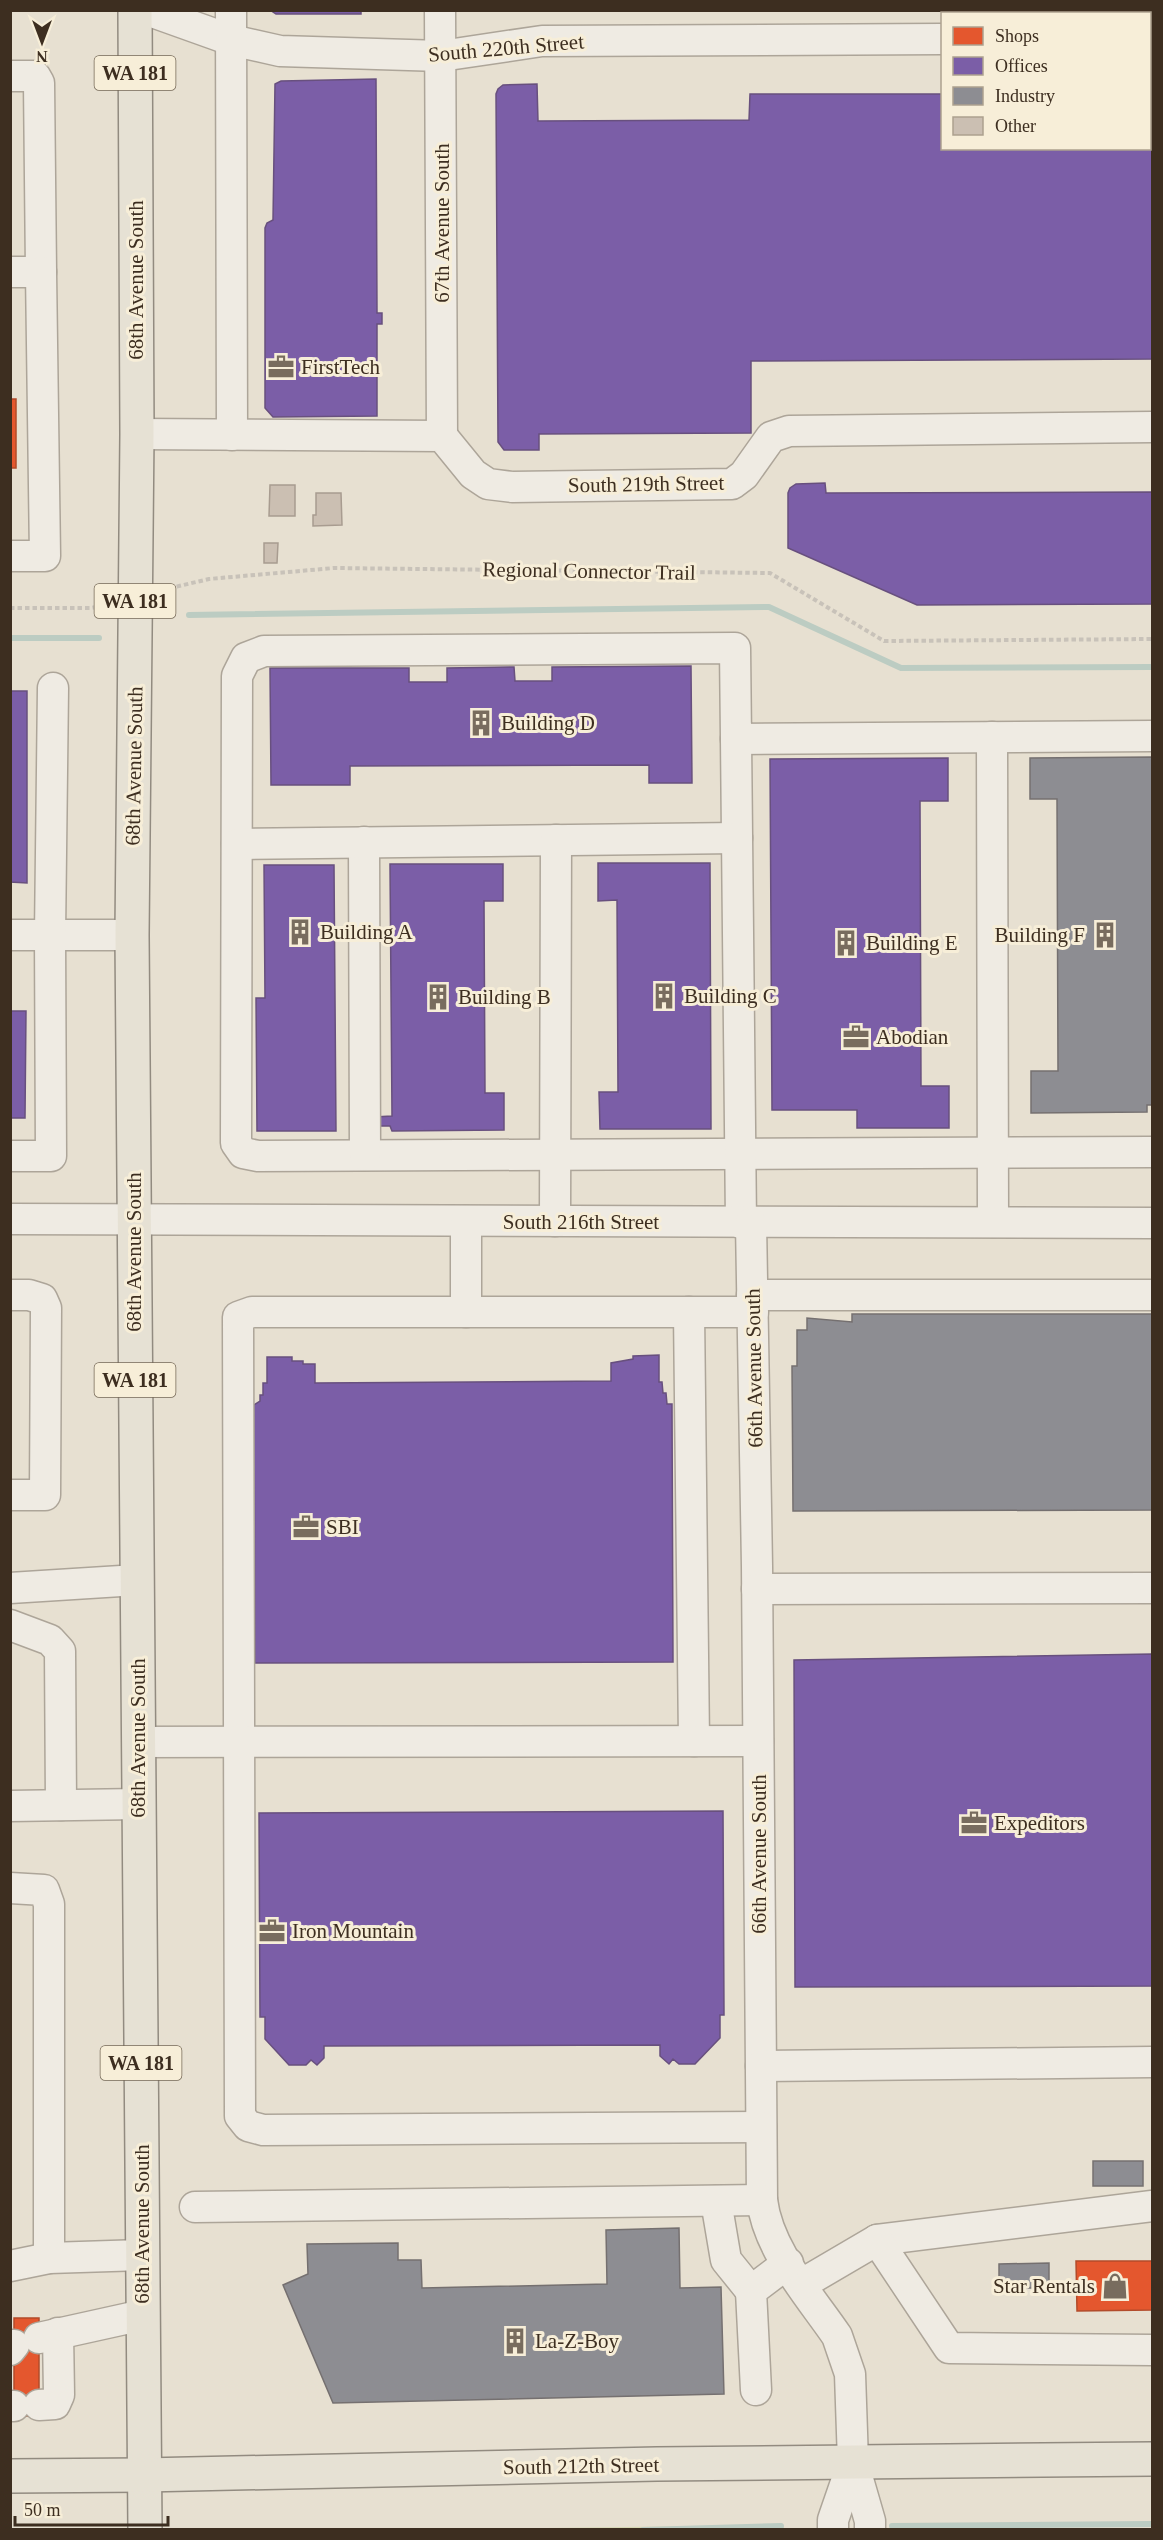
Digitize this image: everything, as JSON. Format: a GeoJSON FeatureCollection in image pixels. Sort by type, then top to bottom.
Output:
{"type":"FeatureCollection","features":[{"type":"Feature","properties":{"kind":"main road","name":"68th Avenue South"},"geometry":{"type":"LineString","coordinates":[[135,10],[137,435],[132,935],[144,2529]]}},
{"type":"Feature","properties":{"kind":"main road","name":"South 212th Street"},"geometry":{"type":"LineString","coordinates":[[10,2476],[1152,2459]]}},
{"type":"Feature","properties":{"kind":"street","name":"South 220th Street"},"geometry":{"type":"LineString","coordinates":[[147,10],[231,25],[279,51],[441,56],[542,41],[941,39]]}},
{"type":"Feature","properties":{"kind":"street","name":"67th Avenue South"},"geometry":{"type":"LineString","coordinates":[[441,10],[442,436]]}},
{"type":"Feature","properties":{"kind":"street"},"geometry":{"type":"LineString","coordinates":[[231,25],[232,435]]}},
{"type":"Feature","properties":{"kind":"street"},"geometry":{"type":"LineString","coordinates":[[10,76],[35,76],[39,83],[45,556],[10,556]]}},
{"type":"Feature","properties":{"kind":"street"},"geometry":{"type":"LineString","coordinates":[[10,272],[41,272]]}},
{"type":"Feature","properties":{"kind":"street","name":"South 219th Street"},"geometry":{"type":"LineString","coordinates":[[442,436],[474,474],[488,484],[512,487],[732,484],[744,475],[771,437],[789,431],[1152,427]]}},
{"type":"Feature","properties":{"kind":"street"},"geometry":{"type":"LineString","coordinates":[[137,435],[442,436]]}},
{"type":"Feature","properties":{"kind":"street","name":"66th Avenue South"},"geometry":{"type":"LineString","coordinates":[[237,844],[237,676],[246,658],[264,651],[735,648],[741,1155],[753,1304],[762,2200],[768,2228],[795,2274],[837,2336],[844,2354],[850,2374],[853,2462],[870,2521],[870,2529]]}},
{"type":"Feature","properties":{"kind":"street"},"geometry":{"type":"LineString","coordinates":[[10,1156],[51,1156],[50,935],[53,688]]}},
{"type":"Feature","properties":{"kind":"street"},"geometry":{"type":"LineString","coordinates":[[736,739],[1152,736]]}},
{"type":"Feature","properties":{"kind":"street"},"geometry":{"type":"LineString","coordinates":[[992,737],[993,1222]]}},
{"type":"Feature","properties":{"kind":"street"},"geometry":{"type":"LineString","coordinates":[[737,837],[237,844],[236,1143],[243,1153],[258,1156],[1152,1152]]}},
{"type":"Feature","properties":{"kind":"street"},"geometry":{"type":"LineString","coordinates":[[555,1221],[556,840]]}},
{"type":"Feature","properties":{"kind":"street"},"geometry":{"type":"LineString","coordinates":[[364,842],[365,1155]]}},
{"type":"Feature","properties":{"kind":"street"},"geometry":{"type":"LineString","coordinates":[[10,935],[132,935]]}},
{"type":"Feature","properties":{"kind":"street","name":"South 216th Street"},"geometry":{"type":"LineString","coordinates":[[10,1219],[1152,1223]]}},
{"type":"Feature","properties":{"kind":"street"},"geometry":{"type":"LineString","coordinates":[[466,1221],[466,1312]]}},
{"type":"Feature","properties":{"kind":"street"},"geometry":{"type":"LineString","coordinates":[[10,1295],[29,1295],[42,1299],[46,1308],[46,1320],[45,1495],[10,1495]]}},
{"type":"Feature","properties":{"kind":"street"},"geometry":{"type":"LineString","coordinates":[[761,2127],[263,2130],[248,2126],[240,2116],[238,1317],[252,1312],[689,1312],[753,1304],[1152,1295]]}},
{"type":"Feature","properties":{"kind":"street"},"geometry":{"type":"LineString","coordinates":[[689,1312],[694,1741]]}},
{"type":"Feature","properties":{"kind":"street"},"geometry":{"type":"LineString","coordinates":[[10,1588],[137,1580]]}},
{"type":"Feature","properties":{"kind":"street"},"geometry":{"type":"LineString","coordinates":[[757,1589],[1152,1588]]}},
{"type":"Feature","properties":{"kind":"street"},"geometry":{"type":"LineString","coordinates":[[10,1625],[50,1640],[60,1651],[61,1805]]}},
{"type":"Feature","properties":{"kind":"street"},"geometry":{"type":"LineString","coordinates":[[138,1742],[758,1741]]}},
{"type":"Feature","properties":{"kind":"street"},"geometry":{"type":"LineString","coordinates":[[10,1806],[139,1804]]}},
{"type":"Feature","properties":{"kind":"street"},"geometry":{"type":"LineString","coordinates":[[10,1888],[44,1890],[49,1904],[49,2258]]}},
{"type":"Feature","properties":{"kind":"street"},"geometry":{"type":"LineString","coordinates":[[761,2066],[1152,2062]]}},
{"type":"Feature","properties":{"kind":"street"},"geometry":{"type":"LineString","coordinates":[[195,2207],[762,2200]]}},
{"type":"Feature","properties":{"kind":"street"},"geometry":{"type":"LineString","coordinates":[[716,2201],[726,2260],[752,2291],[756,2390]]}},
{"type":"Feature","properties":{"kind":"street"},"geometry":{"type":"LineString","coordinates":[[752,2291],[877,2240],[1152,2206]]}},
{"type":"Feature","properties":{"kind":"street"},"geometry":{"type":"LineString","coordinates":[[877,2240],[949,2348],[1152,2350]]}},
{"type":"Feature","properties":{"kind":"street"},"geometry":{"type":"LineString","coordinates":[[10,2266],[49,2258],[142,2255]]}},
{"type":"Feature","properties":{"kind":"street"},"geometry":{"type":"LineString","coordinates":[[21,2406],[55,2404],[59,2395],[30,2341],[143,2315]]}},
{"type":"Feature","properties":{"kind":"street","name":"66th Avenue South"},"geometry":{"type":"LineString","coordinates":[[833,2529],[833,2520],[853,2462]]}},
{"type":"Feature","properties":{"kind":"path","name":"Regional Connector Trail"},"geometry":{"type":"LineString","coordinates":[[10,608],[91,608],[209,579],[334,568],[770,573],[884,641],[1152,639]]}},
{"type":"Feature","properties":{"kind":"green space"},"geometry":{"type":"Polygon","coordinates":[[[783,2525],[784,2529],[458,2529],[783,2525]]]}},
{"type":"Feature","properties":{"kind":"building: Shops"},"geometry":{"type":"Polygon","coordinates":[[[10,399],[16,399],[16,468],[10,468],[10,399]]]}},
{"type":"Feature","properties":{"kind":"building: Shops","name":"Star Rentals"},"geometry":{"type":"Polygon","coordinates":[[[1076,2261],[1152,2261],[1152,2310],[1077,2311],[1076,2261]]]}},
{"type":"Feature","properties":{"kind":"building: Shops"},"geometry":{"type":"Polygon","coordinates":[[[14,2318],[39,2318],[39,2416],[14,2416],[14,2318]]]}},
{"type":"Feature","properties":{"kind":"building: Offices"},"geometry":{"type":"Polygon","coordinates":[[[270,10],[361,10],[361,14],[276,14],[270,10]]]}},
{"type":"Feature","properties":{"kind":"building: Offices"},"geometry":{"type":"Polygon","coordinates":[[[376,79],[377,313],[382,313],[382,324],[377,324],[377,416],[273,417],[265,408],[265,228],[267,223],[273,220],[275,84],[281,81],[376,79]]]}},
{"type":"Feature","properties":{"kind":"building: Offices"},"geometry":{"type":"Polygon","coordinates":[[[537,84],[538,121],[749,120],[750,94],[941,94],[941,150],[1151,150],[1152,93],[1152,359],[751,361],[751,433],[539,434],[539,450],[504,450],[498,442],[496,94],[503,85],[537,84]]]}},
{"type":"Feature","properties":{"kind":"building: Offices"},"geometry":{"type":"Polygon","coordinates":[[[825,483],[826,493],[1152,492],[1152,604],[917,605],[788,548],[788,493],[790,488],[796,484],[825,483]]]}},
{"type":"Feature","properties":{"kind":"building: Offices","name":"Building D"},"geometry":{"type":"Polygon","coordinates":[[[691,666],[692,783],[649,783],[649,765],[350,766],[350,785],[271,785],[270,668],[409,668],[409,682],[447,682],[447,668],[514,667],[515,681],[552,681],[552,667],[691,666]]]}},
{"type":"Feature","properties":{"kind":"building: Offices"},"geometry":{"type":"Polygon","coordinates":[[[10,691],[27,691],[27,883],[10,882],[10,691]]]}},
{"type":"Feature","properties":{"kind":"building: Offices","name":"Building E"},"geometry":{"type":"Polygon","coordinates":[[[948,758],[948,801],[920,801],[921,1086],[949,1086],[949,1128],[857,1128],[857,1110],[772,1110],[770,759],[948,758]]]}},
{"type":"Feature","properties":{"kind":"building: Offices","name":"Building C"},"geometry":{"type":"Polygon","coordinates":[[[598,863],[710,863],[711,1129],[600,1129],[599,1092],[618,1092],[617,900],[598,901],[598,863]]]}},
{"type":"Feature","properties":{"kind":"building: Offices","name":"Building B"},"geometry":{"type":"Polygon","coordinates":[[[390,864],[503,864],[503,901],[484,901],[485,1093],[504,1093],[504,1130],[392,1131],[390,1126],[374,1126],[374,1117],[392,1116],[390,864]]]}},
{"type":"Feature","properties":{"kind":"building: Offices","name":"Building A"},"geometry":{"type":"Polygon","coordinates":[[[264,865],[334,865],[336,1131],[257,1131],[256,998],[265,998],[264,865]]]}},
{"type":"Feature","properties":{"kind":"building: Offices"},"geometry":{"type":"Polygon","coordinates":[[[10,1011],[26,1011],[25,1118],[10,1118],[10,1011]]]}},
{"type":"Feature","properties":{"kind":"building: Offices"},"geometry":{"type":"Polygon","coordinates":[[[659,1355],[659,1382],[662,1382],[663,1393],[666,1393],[667,1404],[672,1404],[673,1662],[255,1663],[254,1405],[260,1401],[260,1395],[263,1395],[263,1383],[267,1383],[267,1357],[292,1357],[292,1361],[315,1364],[315,1383],[611,1381],[611,1363],[633,1359],[633,1356],[659,1355]]]}},
{"type":"Feature","properties":{"kind":"building: Offices","name":"Expeditors"},"geometry":{"type":"Polygon","coordinates":[[[1152,1654],[1152,1986],[795,1987],[794,1660],[1152,1654]]]}},
{"type":"Feature","properties":{"kind":"building: Offices"},"geometry":{"type":"Polygon","coordinates":[[[723,1811],[724,2015],[720,2015],[720,2038],[695,2064],[679,2064],[673,2059],[669,2064],[660,2056],[660,2045],[324,2046],[324,2058],[317,2065],[311,2060],[306,2065],[289,2065],[265,2039],[265,2017],[260,2017],[259,1813],[723,1811]]]}},
{"type":"Feature","properties":{"kind":"building: Industry","name":"Building F"},"geometry":{"type":"Polygon","coordinates":[[[1152,757],[1152,1105],[1147,1105],[1147,1112],[1031,1113],[1031,1071],[1058,1071],[1057,799],[1030,799],[1030,758],[1152,757]]]}},
{"type":"Feature","properties":{"kind":"building: Industry"},"geometry":{"type":"Polygon","coordinates":[[[852,1314],[1152,1314],[1152,1510],[793,1511],[792,1366],[797,1366],[797,1330],[807,1330],[807,1318],[852,1322],[852,1314]]]}},
{"type":"Feature","properties":{"kind":"building: Industry"},"geometry":{"type":"Polygon","coordinates":[[[1093,2161],[1143,2161],[1143,2186],[1093,2186],[1093,2161]]]}},
{"type":"Feature","properties":{"kind":"building: Industry","name":"La-Z-Boy"},"geometry":{"type":"Polygon","coordinates":[[[679,2228],[680,2288],[721,2287],[724,2394],[333,2403],[283,2285],[308,2274],[307,2244],[398,2243],[398,2260],[421,2260],[422,2288],[607,2284],[606,2230],[679,2228]]]}},
{"type":"Feature","properties":{"kind":"building: Industry"},"geometry":{"type":"Polygon","coordinates":[[[1049,2263],[1049,2288],[999,2288],[999,2264],[1049,2263]]]}},
{"type":"Feature","properties":{"kind":"building: Other"},"geometry":{"type":"Polygon","coordinates":[[[270,485],[295,485],[295,516],[269,516],[270,485]]]}},
{"type":"Feature","properties":{"kind":"building: Other"},"geometry":{"type":"Polygon","coordinates":[[[316,493],[341,493],[342,525],[313,526],[313,515],[316,515],[316,493]]]}},
{"type":"Feature","properties":{"kind":"building: Other"},"geometry":{"type":"Polygon","coordinates":[[[264,543],[278,543],[277,563],[264,563],[264,543]]]}},
{"type":"Feature","properties":{"kind":"waterway"},"geometry":{"type":"LineString","coordinates":[[189,615],[769,607],[901,668],[1152,667]]}},
{"type":"Feature","properties":{"kind":"waterway"},"geometry":{"type":"LineString","coordinates":[[10,638],[99,638]]}},
{"type":"Feature","properties":{"kind":"waterway"},"geometry":{"type":"LineString","coordinates":[[892,2526],[1152,2524]]}},
{"type":"Feature","properties":{"kind":"waterway"},"geometry":{"type":"LineString","coordinates":[[643,2530],[781,2526]]}},
{"type":"Feature","properties":{"kind":"place","name":"FirstTech"},"geometry":{"type":"Point","coordinates":[281,367]}},
{"type":"Feature","properties":{"kind":"place","name":"Building D"},"geometry":{"type":"Point","coordinates":[481,723]}},
{"type":"Feature","properties":{"kind":"place","name":"Building A"},"geometry":{"type":"Point","coordinates":[300,932]}},
{"type":"Feature","properties":{"kind":"place","name":"Building F"},"geometry":{"type":"Point","coordinates":[1105,935]}},
{"type":"Feature","properties":{"kind":"place","name":"Building E"},"geometry":{"type":"Point","coordinates":[846,943]}},
{"type":"Feature","properties":{"kind":"place","name":"Building C"},"geometry":{"type":"Point","coordinates":[664,996]}},
{"type":"Feature","properties":{"kind":"place","name":"Building B"},"geometry":{"type":"Point","coordinates":[438,997]}},
{"type":"Feature","properties":{"kind":"place","name":"Abodian"},"geometry":{"type":"Point","coordinates":[856,1037]}},
{"type":"Feature","properties":{"kind":"place","name":"SBI"},"geometry":{"type":"Point","coordinates":[306,1527]}},
{"type":"Feature","properties":{"kind":"place","name":"Expeditors"},"geometry":{"type":"Point","coordinates":[974,1823]}},
{"type":"Feature","properties":{"kind":"place","name":"Iron Mountain"},"geometry":{"type":"Point","coordinates":[272,1931]}},
{"type":"Feature","properties":{"kind":"place","name":"Star Rentals"},"geometry":{"type":"Point","coordinates":[1115,2286]}},
{"type":"Feature","properties":{"kind":"place","name":"La-Z-Boy"},"geometry":{"type":"Point","coordinates":[515,2341]}}]}
